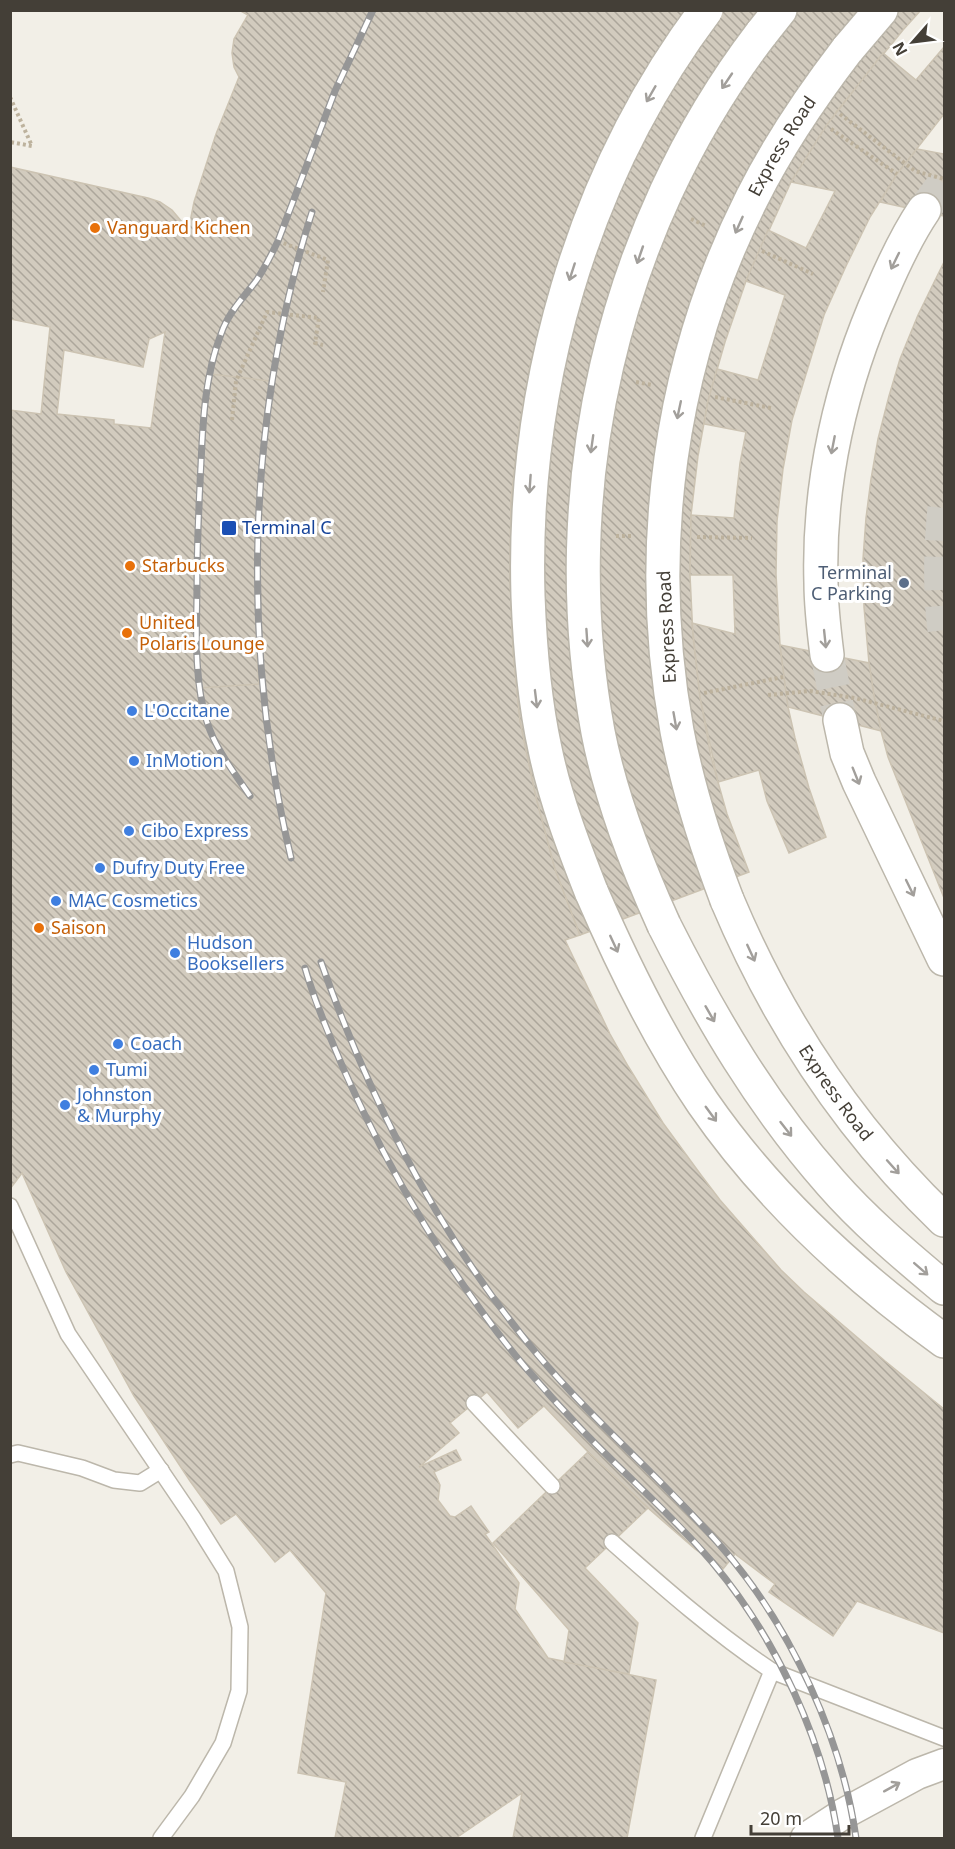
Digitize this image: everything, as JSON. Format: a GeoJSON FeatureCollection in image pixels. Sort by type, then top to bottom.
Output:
{"type":"FeatureCollection","features":[{"type":"Feature","properties":{"kind":"street"},"geometry":{"type":"LineString","coordinates":[[706,10],[660,79],[617,160],[581,246],[561,307],[539,413],[531,472],[527,557],[530,637],[538,714],[564,819],[591,891],[623,963],[668,1048],[703,1103],[767,1184],[814,1233],[867,1281],[945,1341]]}},
{"type":"Feature","properties":{"kind":"street"},"geometry":{"type":"LineString","coordinates":[[780,10],[722,88],[692,137],[644,243],[624,300],[603,385],[592,443],[587,491],[584,559],[585,617],[590,675],[598,732],[630,845],[689,976],[722,1034],[771,1109],[833,1185],[885,1236],[945,1288]]}},
{"type":"Feature","properties":{"kind":"street"},"geometry":{"type":"LineString","coordinates":[[847,50],[871,10]]}},
{"type":"Feature","properties":{"kind":"street","name":"Express Road"},"geometry":{"type":"LineString","coordinates":[[881,10],[847,50],[790,130],[752,196],[728,249],[698,332],[668,472],[664,532],[664,616],[673,708],[698,818],[727,900],[765,982],[810,1059],[843,1106],[900,1176],[945,1220]]}},
{"type":"Feature","properties":{"kind":"street"},"geometry":{"type":"LineString","coordinates":[[827,655],[821,598],[821,550],[827,482],[835,435],[849,377],[869,321],[904,243],[924,210]]}},
{"type":"Feature","properties":{"kind":"street"},"geometry":{"type":"LineString","coordinates":[[840,720],[847,753],[858,782],[945,959]]}},
{"type":"Feature","properties":{"kind":"street"},"geometry":{"type":"LineString","coordinates":[[806,1839],[843,1814],[932,1767],[945,1764]]}},
{"type":"Feature","properties":{"kind":"lane"},"geometry":{"type":"LineString","coordinates":[[10,1206],[69,1335],[161,1470],[226,1571],[240,1627],[239,1692],[223,1743],[192,1796],[161,1839]]}},
{"type":"Feature","properties":{"kind":"lane"},"geometry":{"type":"LineString","coordinates":[[474,1403],[552,1486]]}},
{"type":"Feature","properties":{"kind":"lane"},"geometry":{"type":"LineString","coordinates":[[10,1455],[18,1453],[82,1468],[114,1480],[140,1483],[161,1470]]}},
{"type":"Feature","properties":{"kind":"lane"},"geometry":{"type":"LineString","coordinates":[[612,1542],[739,1649],[772,1671],[945,1738]]}},
{"type":"Feature","properties":{"kind":"lane"},"geometry":{"type":"LineString","coordinates":[[703,1839],[772,1671]]}},
{"type":"Feature","properties":{"kind":"path"},"geometry":{"type":"LineString","coordinates":[[10,97],[32,146],[10,142]]}},
{"type":"Feature","properties":{"kind":"path"},"geometry":{"type":"LineString","coordinates":[[837,111],[915,171],[945,179]]}},
{"type":"Feature","properties":{"kind":"path"},"geometry":{"type":"LineString","coordinates":[[278,241],[328,260],[323,292]]}},
{"type":"Feature","properties":{"kind":"path"},"geometry":{"type":"LineString","coordinates":[[232,420],[236,381],[267,312],[319,318],[315,343],[323,345]]}},
{"type":"Feature","properties":{"kind":"path"},"geometry":{"type":"LineString","coordinates":[[768,695],[810,691],[855,698],[945,721]]}},
{"type":"Feature","properties":{"kind":"building","name":"Terminal C"},"geometry":{"type":"Polygon","coordinates":[[[239,10],[686,10],[552,288],[531,362],[519,429],[511,503],[510,576],[513,650],[520,721],[536,797],[555,869],[580,935],[565,940],[610,1034],[663,1123],[720,1200],[781,1270],[804,1292],[944,1409],[944,1633],[857,1601],[833,1636],[769,1592],[775,1584],[735,1554],[723,1569],[695,1549],[588,1452],[544,1406],[518,1428],[487,1392],[450,1423],[459,1433],[419,1467],[456,1450],[461,1460],[434,1472],[440,1485],[438,1500],[450,1516],[455,1517],[471,1506],[489,1532],[485,1534],[519,1583],[515,1609],[548,1658],[656,1680],[627,1838],[513,1838],[522,1793],[456,1838],[335,1838],[346,1782],[298,1773],[326,1593],[290,1550],[275,1562],[236,1514],[221,1524],[134,1396],[66,1272],[22,1173],[10,1189],[10,410],[41,414],[50,327],[10,319],[10,167],[160,202],[172,210],[188,232],[194,202],[216,134],[239,77],[234,67],[232,53],[234,39],[248,15],[239,10]],[[165,332],[149,339],[143,367],[64,350],[57,414],[114,420],[114,424],[151,428],[165,332]]]}},
{"type":"Feature","properties":{"kind":"building"},"geometry":{"type":"Polygon","coordinates":[[[686,10],[921,10],[837,111],[791,182],[746,281],[708,401],[691,515],[690,575],[693,637],[700,697],[711,757],[727,814],[749,872],[580,935],[555,869],[536,797],[520,721],[513,650],[510,576],[511,503],[519,429],[531,362],[552,288],[638,85],[686,10]]]}},
{"type":"Feature","properties":{"kind":"building"},"geometry":{"type":"Polygon","coordinates":[[[944,47],[944,114],[897,174],[870,217],[824,315],[792,420],[777,521],[776,574],[780,645],[788,707],[795,738],[826,837],[789,853],[767,801],[759,770],[718,782],[700,697],[692,623],[735,634],[733,575],[690,575],[691,515],[734,518],[746,432],[704,424],[708,401],[717,369],[758,380],[785,295],[746,281],[768,230],[806,248],[835,191],[791,182],[826,126],[883,53],[916,80],[944,47]]]}},
{"type":"Feature","properties":{"kind":"building"},"geometry":{"type":"Polygon","coordinates":[[[917,149],[944,154],[944,216],[880,202],[897,174],[917,149]]]}},
{"type":"Feature","properties":{"kind":"building","name":"Terminal C Parking"},"geometry":{"type":"Polygon","coordinates":[[[944,262],[944,898],[888,757],[881,731],[869,663],[863,559],[871,479],[889,396],[900,359],[918,315],[944,262]]]}},
{"type":"Feature","properties":{"kind":"building","name":"Terminal C"},"geometry":{"type":"Polygon","coordinates":[[[210,374],[270,381],[264,416],[256,646],[259,684],[199,688],[197,652],[204,412],[210,374]]]}},
{"type":"Feature","properties":{"kind":"building"},"geometry":{"type":"Polygon","coordinates":[[[780,645],[869,663],[881,731],[788,707],[780,645]]]}},
{"type":"Feature","properties":{"kind":"building"},"geometry":{"type":"Polygon","coordinates":[[[588,1452],[648,1508],[585,1568],[638,1623],[629,1674],[564,1662],[569,1630],[493,1543],[588,1452]]]}},
{"type":"Feature","properties":{"kind":"tunnel"},"geometry":{"type":"LineString","coordinates":[[924,210],[944,183]]}},
{"type":"Feature","properties":{"kind":"tunnel"},"geometry":{"type":"LineString","coordinates":[[944,508],[941,569],[944,630]]}},
{"type":"Feature","properties":{"kind":"tunnel"},"geometry":{"type":"LineString","coordinates":[[827,655],[840,720]]}},
{"type":"Feature","properties":{"kind":"railway"},"geometry":{"type":"LineString","coordinates":[[250,796],[215,742],[207,722],[198,670],[196,634],[198,522],[208,382],[224,326],[259,276],[278,241],[335,91],[373,10]]}},
{"type":"Feature","properties":{"kind":"railway"},"geometry":{"type":"LineString","coordinates":[[291,858],[275,778],[264,697],[258,615],[258,534],[263,452],[274,371],[290,291],[312,212]]}},
{"type":"Feature","properties":{"kind":"railway"},"geometry":{"type":"LineString","coordinates":[[321,962],[362,1067],[386,1118],[440,1217],[470,1264],[502,1310],[537,1354],[583,1405],[679,1501],[725,1551],[771,1614],[792,1649],[826,1724],[839,1762],[856,1838]]}},
{"type":"Feature","properties":{"kind":"railway"},"geometry":{"type":"LineString","coordinates":[[305,968],[339,1058],[381,1147],[424,1224],[473,1299],[498,1334],[553,1398],[597,1446],[681,1528],[712,1562],[757,1623],[794,1692],[809,1728],[831,1801],[838,1838]]}},
{"type":"Feature","properties":{"kind":"place","name":"Vanguard Kichen"},"geometry":{"type":"Point","coordinates":[95,228]}},
{"type":"Feature","properties":{"kind":"place","name":"Terminal C"},"geometry":{"type":"Point","coordinates":[229,528]}},
{"type":"Feature","properties":{"kind":"place","name":"Starbucks"},"geometry":{"type":"Point","coordinates":[130,566]}},
{"type":"Feature","properties":{"kind":"place","name":"Terminal C Parking"},"geometry":{"type":"Point","coordinates":[904,583]}},
{"type":"Feature","properties":{"kind":"place","name":"United Polaris Lounge"},"geometry":{"type":"Point","coordinates":[127,633]}},
{"type":"Feature","properties":{"kind":"place","name":"L'Occitane"},"geometry":{"type":"Point","coordinates":[132,711]}},
{"type":"Feature","properties":{"kind":"place","name":"InMotion"},"geometry":{"type":"Point","coordinates":[134,761]}},
{"type":"Feature","properties":{"kind":"place","name":"Cibo Express"},"geometry":{"type":"Point","coordinates":[129,831]}},
{"type":"Feature","properties":{"kind":"place","name":"Dufry Duty Free"},"geometry":{"type":"Point","coordinates":[100,868]}},
{"type":"Feature","properties":{"kind":"place","name":"MAC Cosmetics"},"geometry":{"type":"Point","coordinates":[56,901]}},
{"type":"Feature","properties":{"kind":"place","name":"Saison"},"geometry":{"type":"Point","coordinates":[39,928]}},
{"type":"Feature","properties":{"kind":"place","name":"Hudson Booksellers"},"geometry":{"type":"Point","coordinates":[175,953]}},
{"type":"Feature","properties":{"kind":"place","name":"Coach"},"geometry":{"type":"Point","coordinates":[118,1044]}},
{"type":"Feature","properties":{"kind":"place","name":"Tumi"},"geometry":{"type":"Point","coordinates":[94,1070]}},
{"type":"Feature","properties":{"kind":"place","name":"Johnston & Murphy"},"geometry":{"type":"Point","coordinates":[65,1105]}}]}
